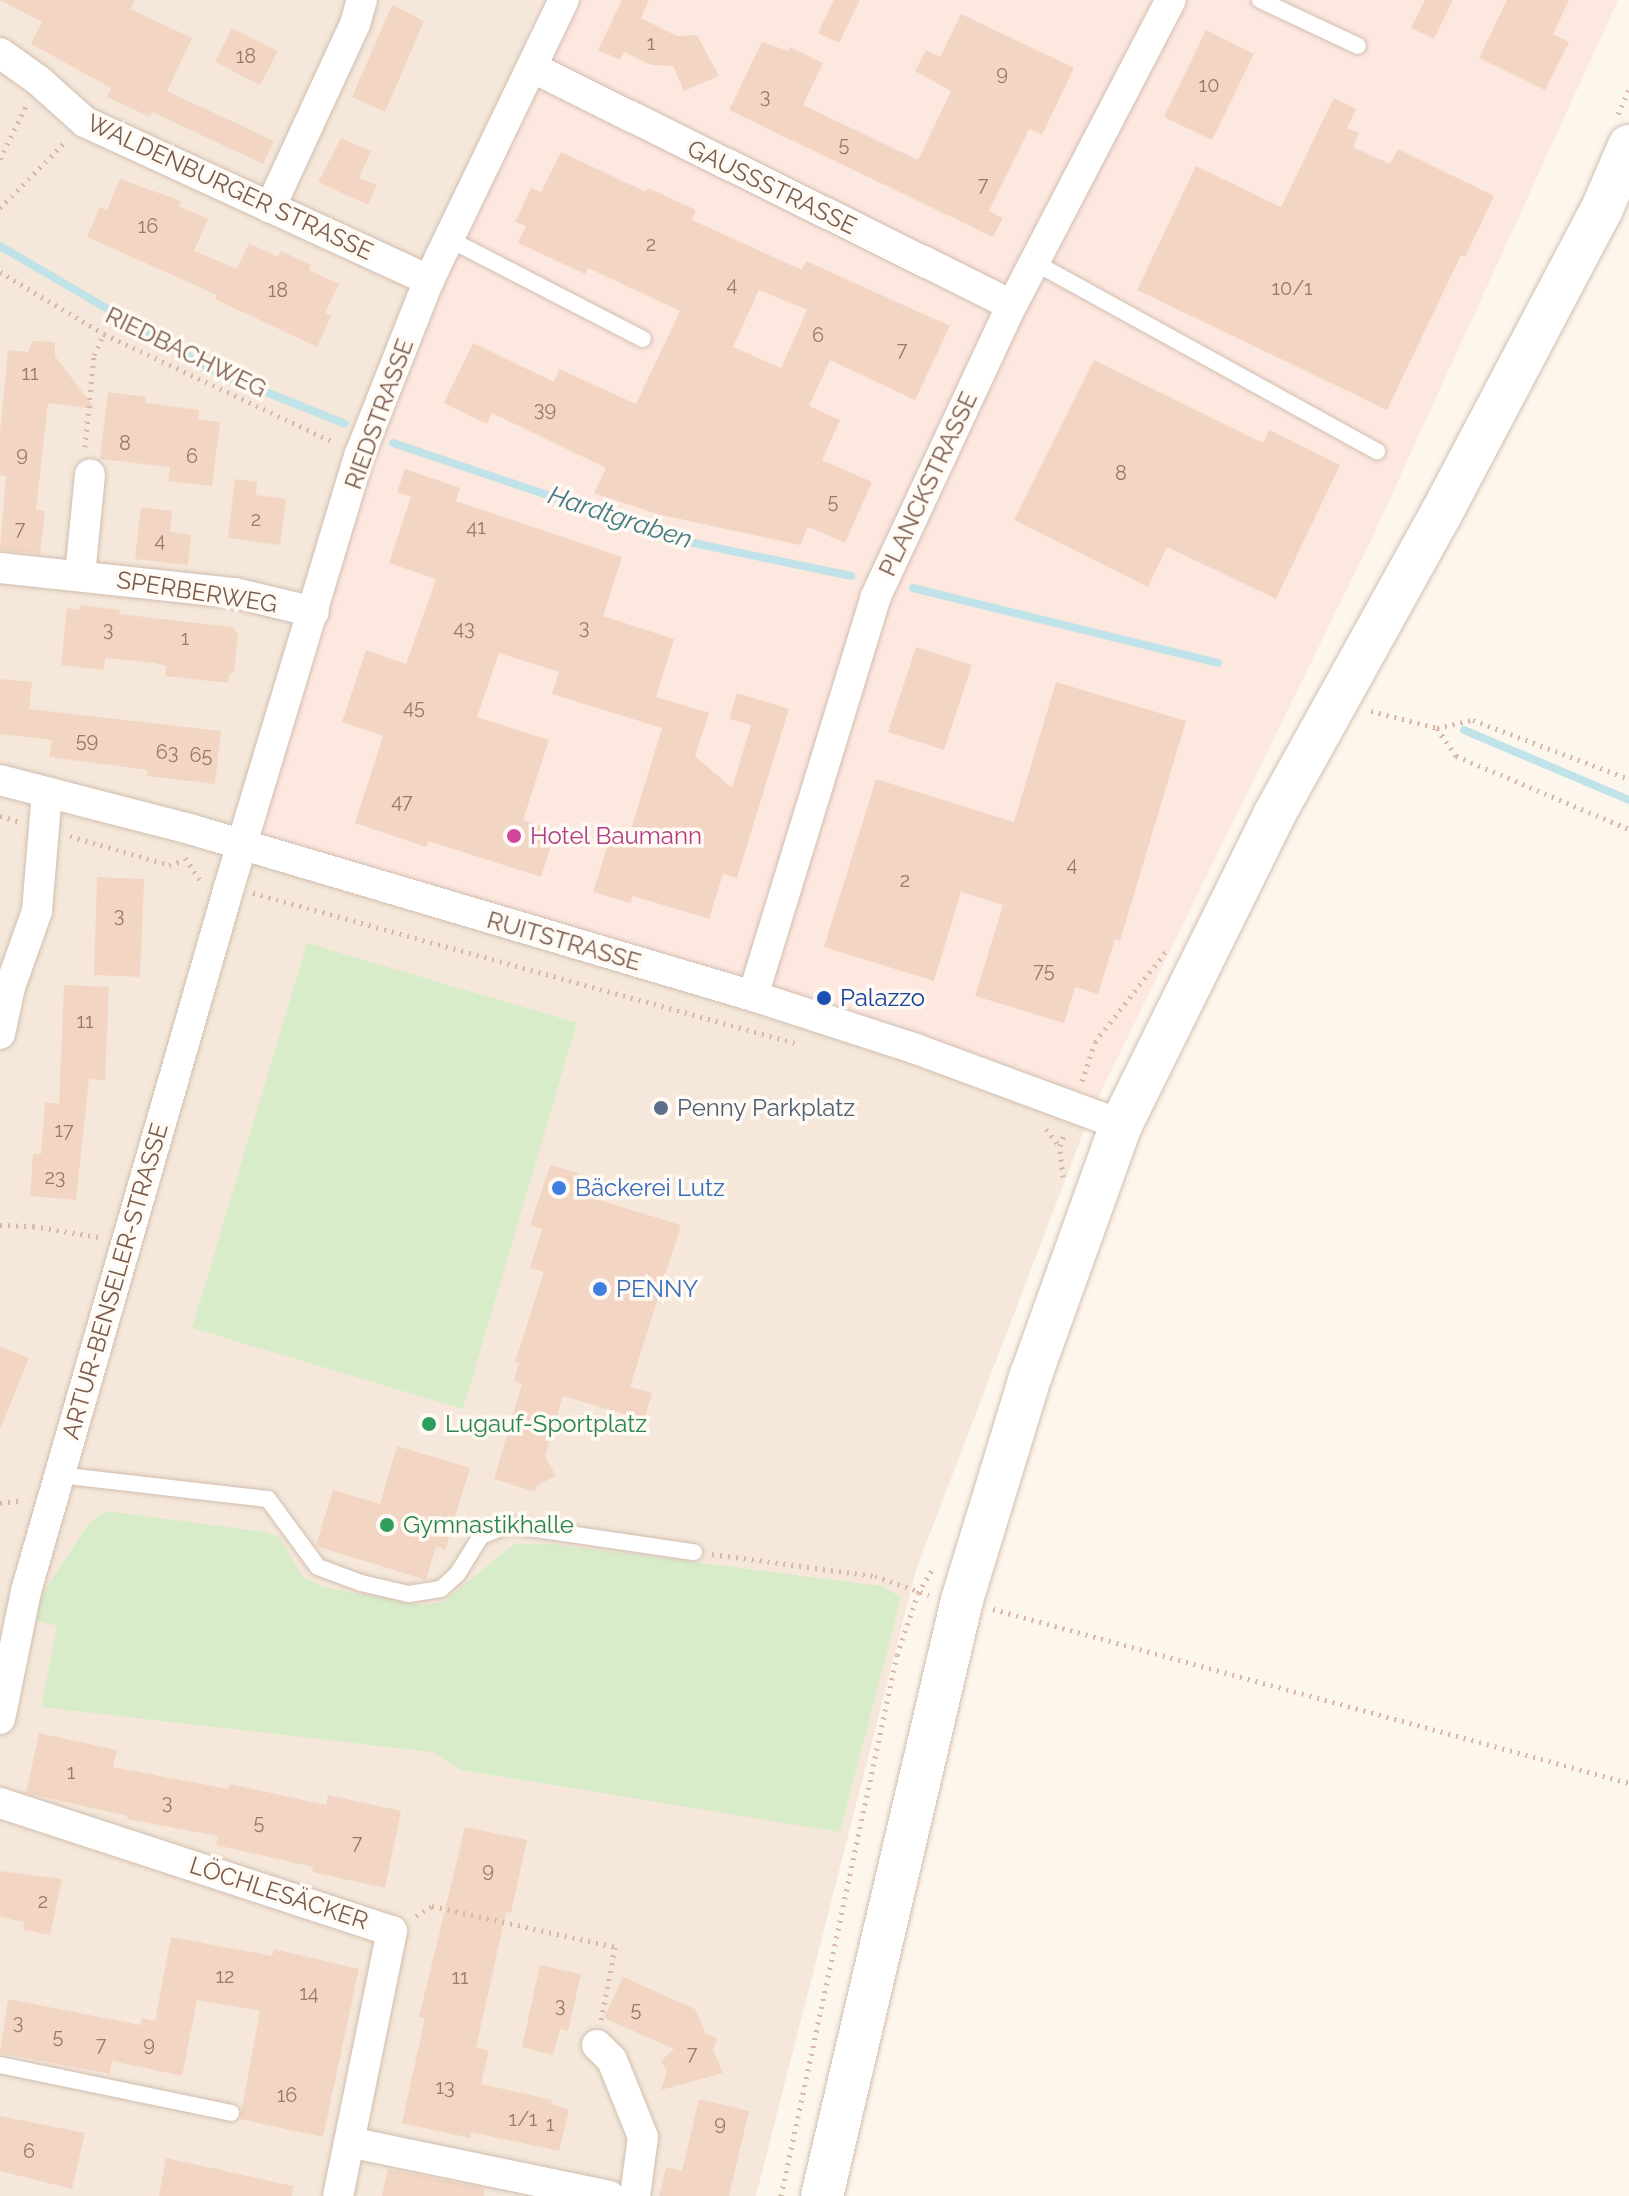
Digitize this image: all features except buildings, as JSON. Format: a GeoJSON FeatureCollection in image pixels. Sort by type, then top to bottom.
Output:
{"type":"FeatureCollection","features":[{"type":"Feature","properties":{"kind":"main road"},"geometry":{"type":"LineString","coordinates":[[822,2196],[962,1600],[1031,1375],[1121,1125],[1274,815],[1441,514],[1601,211],[1629,146]]}},
{"type":"Feature","properties":{"kind":"street"},"geometry":{"type":"LineString","coordinates":[[270,208],[355,24],[362,0]]}},
{"type":"Feature","properties":{"kind":"street","name":"RIEDSTRASSE"},"geometry":{"type":"LineString","coordinates":[[241,846],[360,454],[429,280],[564,0]]}},
{"type":"Feature","properties":{"kind":"street","name":"PLANCKSTRASSE"},"geometry":{"type":"LineString","coordinates":[[753,996],[876,596],[1012,305],[1171,0]]}},
{"type":"Feature","properties":{"kind":"street","name":"WALDENBURGER STRASSE"},"geometry":{"type":"LineString","coordinates":[[0,53],[38,80],[85,122],[429,280]]}},
{"type":"Feature","properties":{"kind":"street","name":"GAUSSSTRASSE"},"geometry":{"type":"LineString","coordinates":[[533,68],[1012,305]]}},
{"type":"Feature","properties":{"kind":"street"},"geometry":{"type":"LineString","coordinates":[[80,575],[90,474]]}},
{"type":"Feature","properties":{"kind":"street","name":"SPERBERWEG"},"geometry":{"type":"LineString","coordinates":[[0,568],[235,593],[314,612]]}},
{"type":"Feature","properties":{"kind":"street","name":"RUITSTRASSE"},"geometry":{"type":"LineString","coordinates":[[0,780],[241,846],[753,996],[916,1049],[1121,1125]]}},
{"type":"Feature","properties":{"kind":"street"},"geometry":{"type":"LineString","coordinates":[[0,1034],[10,959],[37,911],[47,793]]}},
{"type":"Feature","properties":{"kind":"street","name":"ARTUR-BENSELER-STRASSE"},"geometry":{"type":"LineString","coordinates":[[1,1709],[13,1589],[59,1475],[127,1242],[215,884],[241,846]]}},
{"type":"Feature","properties":{"kind":"street","name":"LÖCHLESÄCKER"},"geometry":{"type":"LineString","coordinates":[[0,1803],[392,1931],[338,2196]]}},
{"type":"Feature","properties":{"kind":"street"},"geometry":{"type":"LineString","coordinates":[[597,2045],[612,2060],[643,2137],[635,2196]]}},
{"type":"Feature","properties":{"kind":"street"},"geometry":{"type":"LineString","coordinates":[[349,2142],[609,2196]]}},
{"type":"Feature","properties":{"kind":"lane"},"geometry":{"type":"LineString","coordinates":[[1260,0],[1358,46]]}},
{"type":"Feature","properties":{"kind":"lane"},"geometry":{"type":"LineString","coordinates":[[449,239],[643,339]]}},
{"type":"Feature","properties":{"kind":"lane"},"geometry":{"type":"LineString","coordinates":[[1034,262],[1377,451]]}},
{"type":"Feature","properties":{"kind":"lane"},"geometry":{"type":"LineString","coordinates":[[59,1475],[268,1499],[318,1567],[361,1583],[409,1594],[441,1589],[458,1573],[481,1536],[508,1525],[694,1552]]}},
{"type":"Feature","properties":{"kind":"lane"},"geometry":{"type":"LineString","coordinates":[[0,2065],[231,2113]]}},
{"type":"Feature","properties":{"kind":"path"},"geometry":{"type":"LineString","coordinates":[[0,159],[38,80]]}},
{"type":"Feature","properties":{"kind":"path"},"geometry":{"type":"LineString","coordinates":[[0,208],[85,122]]}},
{"type":"Feature","properties":{"kind":"path","name":"RIEDBACHWEG"},"geometry":{"type":"LineString","coordinates":[[0,272],[104,334],[360,454]]}},
{"type":"Feature","properties":{"kind":"path"},"geometry":{"type":"LineString","coordinates":[[90,474],[83,464],[92,371],[94,355],[104,334]]}},
{"type":"Feature","properties":{"kind":"path"},"geometry":{"type":"LineString","coordinates":[[1335,702],[1437,728],[1473,720],[1629,779]]}},
{"type":"Feature","properties":{"kind":"path"},"geometry":{"type":"LineString","coordinates":[[1437,728],[1456,756],[1629,829]]}},
{"type":"Feature","properties":{"kind":"path"},"geometry":{"type":"LineString","coordinates":[[0,816],[169,865],[184,860]]}},
{"type":"Feature","properties":{"kind":"path"},"geometry":{"type":"LineString","coordinates":[[215,884],[804,1045]]}},
{"type":"Feature","properties":{"kind":"path"},"geometry":{"type":"LineString","coordinates":[[1045,1128],[1060,1146]]}},
{"type":"Feature","properties":{"kind":"path"},"geometry":{"type":"LineString","coordinates":[[0,1225],[33,1226],[127,1242]]}},
{"type":"Feature","properties":{"kind":"path"},"geometry":{"type":"LineString","coordinates":[[694,1552],[875,1576],[918,1593],[962,1600],[1629,1783]]}},
{"type":"Feature","properties":{"kind":"path"},"geometry":{"type":"LineString","coordinates":[[392,1931],[432,1906],[615,1947],[597,2045]]}},
{"type":"Feature","properties":{"kind":"shaded area"},"geometry":{"type":"Polygon","coordinates":[[[0,0],[541,0],[448,233],[1092,1110],[916,1570],[756,2196],[0,2196],[0,0]]]}},
{"type":"Feature","properties":{"kind":"shaded area"},"geometry":{"type":"Polygon","coordinates":[[[541,0],[1618,0],[1371,540],[1092,1110],[224,853],[448,233],[541,0]]]}},
{"type":"Feature","properties":{"kind":"green space"},"geometry":{"type":"Polygon","coordinates":[[[307,943],[577,1023],[463,1409],[192,1328],[307,943]]]}},
{"type":"Feature","properties":{"kind":"green space"},"geometry":{"type":"Polygon","coordinates":[[[106,1511],[266,1532],[279,1537],[303,1577],[323,1587],[423,1605],[443,1602],[514,1544],[551,1544],[881,1586],[901,1597],[840,1832],[461,1770],[432,1752],[41,1707],[57,1626],[35,1620],[41,1596],[89,1523],[106,1511]]]}},
{"type":"Feature","properties":{"kind":"waterway","name":"Hardtgraben"},"geometry":{"type":"LineString","coordinates":[[0,246],[214,371],[345,424]]}},
{"type":"Feature","properties":{"kind":"waterway","name":"Hardtgraben"},"geometry":{"type":"LineString","coordinates":[[393,443],[684,541],[851,576]]}},
{"type":"Feature","properties":{"kind":"waterway","name":"Hardtgraben"},"geometry":{"type":"LineString","coordinates":[[913,588],[1218,663]]}},
{"type":"Feature","properties":{"kind":"waterway","name":"Hardtgraben"},"geometry":{"type":"LineString","coordinates":[[1464,730],[1629,800]]}},
{"type":"Feature","properties":{"kind":"place","name":"Hotel Baumann"},"geometry":{"type":"Point","coordinates":[514,836]}},
{"type":"Feature","properties":{"kind":"place","name":"Palazzo"},"geometry":{"type":"Point","coordinates":[824,998]}},
{"type":"Feature","properties":{"kind":"place","name":"Penny Parkplatz"},"geometry":{"type":"Point","coordinates":[661,1108]}},
{"type":"Feature","properties":{"kind":"place","name":"Bäckerei Lutz"},"geometry":{"type":"Point","coordinates":[559,1188]}},
{"type":"Feature","properties":{"kind":"place","name":"PENNY"},"geometry":{"type":"Point","coordinates":[600,1289]}},
{"type":"Feature","properties":{"kind":"place","name":"Lugauf-Sportplatz"},"geometry":{"type":"Point","coordinates":[429,1424]}},
{"type":"Feature","properties":{"kind":"place","name":"Gymnastikhalle"},"geometry":{"type":"Point","coordinates":[387,1525]}}]}
